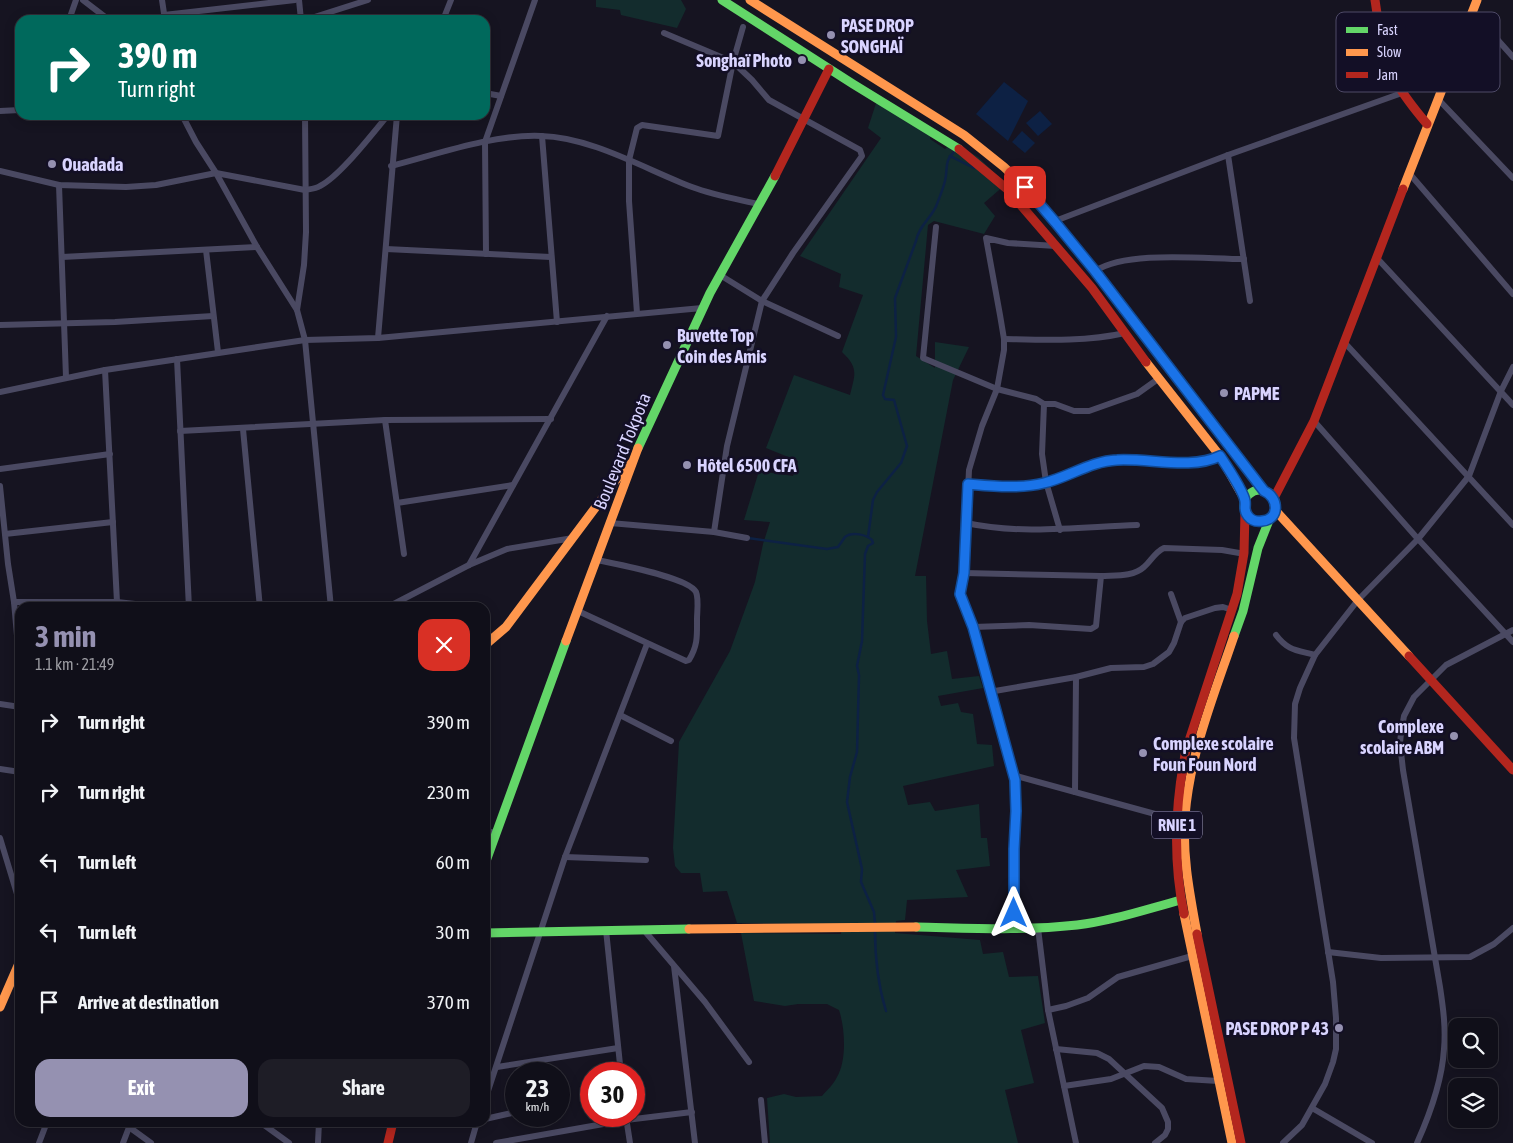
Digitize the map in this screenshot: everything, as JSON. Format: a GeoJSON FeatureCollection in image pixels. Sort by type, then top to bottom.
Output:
{"type":"FeatureCollection","features":[{"type":"Feature","properties":{"kind":"main road","name":"RNIE 1"},"geometry":{"type":"LineString","coordinates":[[722,0],[964,154],[1006,190],[1092,288],[1158,379],[1220,456],[1245,500],[1247,533],[1245,554],[1232,610],[1186,750],[1182,769],[1177,820],[1177,869],[1181,900],[1232,1143]]}},
{"type":"Feature","properties":{"kind":"main road"},"geometry":{"type":"LineString","coordinates":[[750,0],[964,135],[1025,187],[1095,271],[1264,491],[1274,498],[1314,421],[1441,92]]}},
{"type":"Feature","properties":{"kind":"main road"},"geometry":{"type":"LineString","coordinates":[[1472,11],[1476,0]]}},
{"type":"Feature","properties":{"kind":"main road","name":"Boulevard Tokpota"},"geometry":{"type":"LineString","coordinates":[[490,850],[634,456],[702,308],[806,119],[829,69]]}},
{"type":"Feature","properties":{"kind":"main road"},"geometry":{"type":"LineString","coordinates":[[1402,92],[1427,124]]}},
{"type":"Feature","properties":{"kind":"main road"},"geometry":{"type":"LineString","coordinates":[[490,641],[506,627],[634,456]]}},
{"type":"Feature","properties":{"kind":"main road"},"geometry":{"type":"LineString","coordinates":[[1245,500],[1251,493],[1260,490],[1264,491]]}},
{"type":"Feature","properties":{"kind":"main road","name":"RNIE 1"},"geometry":{"type":"LineString","coordinates":[[1241,1143],[1190,898],[1186,870],[1185,816],[1192,764],[1199,737],[1243,611],[1258,548],[1276,504],[1274,498]]}},
{"type":"Feature","properties":{"kind":"main road"},"geometry":{"type":"LineString","coordinates":[[1245,512],[1256,521],[1266,520],[1273,514],[1358,600],[1513,770]]}},
{"type":"Feature","properties":{"kind":"main road"},"geometry":{"type":"LineString","coordinates":[[490,933],[643,929],[1038,928],[1079,925],[1115,918],[1181,900]]}},
{"type":"Feature","properties":{"kind":"main road"},"geometry":{"type":"LineString","coordinates":[[0,1007],[15,972]]}},
{"type":"Feature","properties":{"kind":"main road"},"geometry":{"type":"LineString","coordinates":[[388,1143],[393,1127]]}},
{"type":"Feature","properties":{"kind":"street"},"geometry":{"type":"LineString","coordinates":[[71,15],[76,0]]}},
{"type":"Feature","properties":{"kind":"street"},"geometry":{"type":"LineString","coordinates":[[83,0],[102,15]]}},
{"type":"Feature","properties":{"kind":"street"},"geometry":{"type":"LineString","coordinates":[[162,0],[164,15]]}},
{"type":"Feature","properties":{"kind":"street"},"geometry":{"type":"LineString","coordinates":[[186,15],[297,0],[299,15]]}},
{"type":"Feature","properties":{"kind":"street"},"geometry":{"type":"LineString","coordinates":[[322,15],[368,0]]}},
{"type":"Feature","properties":{"kind":"street"},"geometry":{"type":"LineString","coordinates":[[445,15],[451,0]]}},
{"type":"Feature","properties":{"kind":"street"},"geometry":{"type":"LineString","coordinates":[[486,254],[485,142],[534,0]]}},
{"type":"Feature","properties":{"kind":"street"},"geometry":{"type":"LineString","coordinates":[[637,314],[629,201],[629,160],[637,128],[642,125],[718,136],[732,62],[743,27]]}},
{"type":"Feature","properties":{"kind":"street"},"geometry":{"type":"LineString","coordinates":[[664,32],[732,62],[752,80],[769,100],[860,150],[862,156],[793,253],[762,301],[727,446],[714,532]]}},
{"type":"Feature","properties":{"kind":"street"},"geometry":{"type":"LineString","coordinates":[[1500,42],[1513,57]]}},
{"type":"Feature","properties":{"kind":"street"},"geometry":{"type":"LineString","coordinates":[[1055,222],[1228,155],[1402,92]]}},
{"type":"Feature","properties":{"kind":"street"},"geometry":{"type":"LineString","coordinates":[[490,93],[501,96]]}},
{"type":"Feature","properties":{"kind":"street"},"geometry":{"type":"LineString","coordinates":[[1438,99],[1513,178]]}},
{"type":"Feature","properties":{"kind":"street"},"geometry":{"type":"LineString","coordinates":[[0,111],[15,110]]}},
{"type":"Feature","properties":{"kind":"street"},"geometry":{"type":"LineString","coordinates":[[185,120],[257,247],[296,310],[305,340],[330,602]]}},
{"type":"Feature","properties":{"kind":"street"},"geometry":{"type":"LineString","coordinates":[[296,310],[304,265],[306,232],[305,120]]}},
{"type":"Feature","properties":{"kind":"street"},"geometry":{"type":"LineString","coordinates":[[0,171],[59,185],[126,187],[156,185],[216,173],[305,190],[320,186],[334,177],[384,120]]}},
{"type":"Feature","properties":{"kind":"street"},"geometry":{"type":"LineString","coordinates":[[378,338],[397,120]]}},
{"type":"Feature","properties":{"kind":"street"},"geometry":{"type":"LineString","coordinates":[[542,136],[557,322]]}},
{"type":"Feature","properties":{"kind":"street"},"geometry":{"type":"LineString","coordinates":[[392,166],[505,138],[542,136],[579,142],[629,160],[692,187],[758,204]]}},
{"type":"Feature","properties":{"kind":"street"},"geometry":{"type":"LineString","coordinates":[[1228,155],[1250,301]]}},
{"type":"Feature","properties":{"kind":"street"},"geometry":{"type":"LineString","coordinates":[[1408,173],[1513,294]]}},
{"type":"Feature","properties":{"kind":"street"},"geometry":{"type":"LineString","coordinates":[[59,185],[66,377]]}},
{"type":"Feature","properties":{"kind":"street"},"geometry":{"type":"LineString","coordinates":[[936,228],[923,358],[997,389],[1036,399],[1044,404],[1055,404],[1074,412],[1089,411],[1137,394],[1158,379]]}},
{"type":"Feature","properties":{"kind":"street"},"geometry":{"type":"LineString","coordinates":[[1014,929],[1016,811],[1013,775],[989,692],[973,627],[960,594],[964,573],[968,484],[975,448],[997,389],[1004,339],[986,238],[1008,243],[1057,246]]}},
{"type":"Feature","properties":{"kind":"street"},"geometry":{"type":"LineString","coordinates":[[62,257],[257,247]]}},
{"type":"Feature","properties":{"kind":"street"},"geometry":{"type":"LineString","coordinates":[[386,249],[551,256]]}},
{"type":"Feature","properties":{"kind":"street"},"geometry":{"type":"LineString","coordinates":[[206,250],[218,352]]}},
{"type":"Feature","properties":{"kind":"street"},"geometry":{"type":"LineString","coordinates":[[1376,257],[1513,405]]}},
{"type":"Feature","properties":{"kind":"street"},"geometry":{"type":"LineString","coordinates":[[1095,271],[1116,262],[1150,258],[1244,260]]}},
{"type":"Feature","properties":{"kind":"street"},"geometry":{"type":"LineString","coordinates":[[720,275],[762,301],[838,336]]}},
{"type":"Feature","properties":{"kind":"street"},"geometry":{"type":"LineString","coordinates":[[0,392],[106,370],[305,340],[378,338],[702,308]]}},
{"type":"Feature","properties":{"kind":"street"},"geometry":{"type":"LineString","coordinates":[[0,325],[115,322],[213,316]]}},
{"type":"Feature","properties":{"kind":"street"},"geometry":{"type":"LineString","coordinates":[[469,566],[606,316]]}},
{"type":"Feature","properties":{"kind":"street"},"geometry":{"type":"LineString","coordinates":[[1004,339],[1068,340],[1125,333]]}},
{"type":"Feature","properties":{"kind":"street"},"geometry":{"type":"LineString","coordinates":[[1344,342],[1513,525]]}},
{"type":"Feature","properties":{"kind":"street"},"geometry":{"type":"LineString","coordinates":[[177,359],[189,602]]}},
{"type":"Feature","properties":{"kind":"street"},"geometry":{"type":"LineString","coordinates":[[1283,1143],[1302,1125],[1312,1108],[1325,1084],[1336,1049],[1336,1018],[1328,952],[1294,738],[1295,704],[1315,655],[1358,600],[1418,539],[1469,476],[1501,391],[1513,367]]}},
{"type":"Feature","properties":{"kind":"street"},"geometry":{"type":"LineString","coordinates":[[14,602],[117,602],[106,370]]}},
{"type":"Feature","properties":{"kind":"street"},"geometry":{"type":"LineString","coordinates":[[1044,404],[1042,441],[1046,482],[1060,530]]}},
{"type":"Feature","properties":{"kind":"street"},"geometry":{"type":"LineString","coordinates":[[180,431],[385,420],[551,419]]}},
{"type":"Feature","properties":{"kind":"street"},"geometry":{"type":"LineString","coordinates":[[385,420],[404,554]]}},
{"type":"Feature","properties":{"kind":"street"},"geometry":{"type":"LineString","coordinates":[[1314,421],[1418,539],[1513,642]]}},
{"type":"Feature","properties":{"kind":"street"},"geometry":{"type":"LineString","coordinates":[[243,428],[259,602]]}},
{"type":"Feature","properties":{"kind":"street"},"geometry":{"type":"LineString","coordinates":[[0,469],[110,454]]}},
{"type":"Feature","properties":{"kind":"street"},"geometry":{"type":"LineString","coordinates":[[968,484],[1032,485],[1046,482],[1108,460],[1195,463],[1220,456]]}},
{"type":"Feature","properties":{"kind":"street"},"geometry":{"type":"LineString","coordinates":[[0,486],[15,611]]}},
{"type":"Feature","properties":{"kind":"street"},"geometry":{"type":"LineString","coordinates":[[397,503],[513,486]]}},
{"type":"Feature","properties":{"kind":"street"},"geometry":{"type":"LineString","coordinates":[[5,534],[113,522]]}},
{"type":"Feature","properties":{"kind":"street"},"geometry":{"type":"LineString","coordinates":[[610,523],[714,532],[747,538]]}},
{"type":"Feature","properties":{"kind":"street"},"geometry":{"type":"LineString","coordinates":[[966,523],[996,528],[1060,530],[1137,525]]}},
{"type":"Feature","properties":{"kind":"street"},"geometry":{"type":"LineString","coordinates":[[398,602],[507,549],[572,538]]}},
{"type":"Feature","properties":{"kind":"street"},"geometry":{"type":"LineString","coordinates":[[964,573],[1101,576],[1134,573],[1144,568],[1158,550],[1164,548],[1222,550],[1245,554]]}},
{"type":"Feature","properties":{"kind":"street"},"geometry":{"type":"LineString","coordinates":[[578,611],[686,661],[689,660],[696,649],[696,592],[690,586],[659,574],[597,560]]}},
{"type":"Feature","properties":{"kind":"street"},"geometry":{"type":"LineString","coordinates":[[973,627],[1029,625],[1090,629],[1096,626],[1101,576]]}},
{"type":"Feature","properties":{"kind":"street"},"geometry":{"type":"LineString","coordinates":[[989,692],[1076,677],[1111,668],[1144,667],[1153,664],[1169,652],[1174,643],[1180,622],[1171,594]]}},
{"type":"Feature","properties":{"kind":"street"},"geometry":{"type":"LineString","coordinates":[[1180,622],[1185,618],[1215,608],[1223,607],[1232,610]]}},
{"type":"Feature","properties":{"kind":"street"},"geometry":{"type":"LineString","coordinates":[[1416,1143],[1427,1120],[1441,1073],[1444,1049],[1444,1022],[1440,987],[1403,770],[1400,743],[1404,716],[1414,697],[1446,665],[1513,630]]}},
{"type":"Feature","properties":{"kind":"street"},"geometry":{"type":"LineString","coordinates":[[1276,635],[1284,645],[1315,655]]}},
{"type":"Feature","properties":{"kind":"street"},"geometry":{"type":"LineString","coordinates":[[490,1086],[565,857],[647,644]]}},
{"type":"Feature","properties":{"kind":"street"},"geometry":{"type":"LineString","coordinates":[[1075,792],[1076,677]]}},
{"type":"Feature","properties":{"kind":"street"},"geometry":{"type":"LineString","coordinates":[[0,704],[15,706]]}},
{"type":"Feature","properties":{"kind":"street"},"geometry":{"type":"LineString","coordinates":[[620,715],[671,741]]}},
{"type":"Feature","properties":{"kind":"street"},"geometry":{"type":"LineString","coordinates":[[0,769],[15,771]]}},
{"type":"Feature","properties":{"kind":"street"},"geometry":{"type":"LineString","coordinates":[[1013,775],[1177,820]]}},
{"type":"Feature","properties":{"kind":"street"},"geometry":{"type":"LineString","coordinates":[[490,832],[496,833]]}},
{"type":"Feature","properties":{"kind":"street"},"geometry":{"type":"LineString","coordinates":[[0,838],[15,888]]}},
{"type":"Feature","properties":{"kind":"street"},"geometry":{"type":"LineString","coordinates":[[565,857],[646,860]]}},
{"type":"Feature","properties":{"kind":"street"},"geometry":{"type":"LineString","coordinates":[[1038,928],[1048,1010],[1076,1143]]}},
{"type":"Feature","properties":{"kind":"street"},"geometry":{"type":"LineString","coordinates":[[1328,952],[1381,958],[1470,957],[1494,944],[1513,928]]}},
{"type":"Feature","properties":{"kind":"street"},"geometry":{"type":"LineString","coordinates":[[643,929],[704,1002],[749,1062]]}},
{"type":"Feature","properties":{"kind":"street"},"geometry":{"type":"LineString","coordinates":[[606,930],[620,1062]]}},
{"type":"Feature","properties":{"kind":"street"},"geometry":{"type":"LineString","coordinates":[[1048,1010],[1088,998],[1118,977],[1192,956]]}},
{"type":"Feature","properties":{"kind":"street"},"geometry":{"type":"LineString","coordinates":[[674,966],[695,1143]]}},
{"type":"Feature","properties":{"kind":"street"},"geometry":{"type":"LineString","coordinates":[[497,1067],[618,1048]]}},
{"type":"Feature","properties":{"kind":"street"},"geometry":{"type":"LineString","coordinates":[[1056,1049],[1097,1053],[1109,1059],[1162,1108],[1166,1114],[1168,1129],[1165,1135],[1155,1143]]}},
{"type":"Feature","properties":{"kind":"street"},"geometry":{"type":"LineString","coordinates":[[1064,1086],[1096,1082],[1144,1066],[1159,1067],[1186,1078],[1218,1081]]}},
{"type":"Feature","properties":{"kind":"street"},"geometry":{"type":"LineString","coordinates":[[761,1100],[765,1143]]}},
{"type":"Feature","properties":{"kind":"street"},"geometry":{"type":"LineString","coordinates":[[1312,1108],[1372,1143]]}},
{"type":"Feature","properties":{"kind":"street"},"geometry":{"type":"LineString","coordinates":[[645,1116],[692,1112]]}},
{"type":"Feature","properties":{"kind":"street"},"geometry":{"type":"LineString","coordinates":[[490,1118],[505,1114]]}},
{"type":"Feature","properties":{"kind":"street"},"geometry":{"type":"LineString","coordinates":[[39,1143],[45,1127]]}},
{"type":"Feature","properties":{"kind":"street"},"geometry":{"type":"LineString","coordinates":[[123,1143],[129,1127]]}},
{"type":"Feature","properties":{"kind":"street"},"geometry":{"type":"LineString","coordinates":[[132,1127],[151,1143]]}},
{"type":"Feature","properties":{"kind":"street"},"geometry":{"type":"LineString","coordinates":[[267,1127],[289,1143]]}},
{"type":"Feature","properties":{"kind":"street"},"geometry":{"type":"LineString","coordinates":[[318,1143],[319,1127]]}},
{"type":"Feature","properties":{"kind":"street"},"geometry":{"type":"LineString","coordinates":[[471,1143],[476,1127]]}},
{"type":"Feature","properties":{"kind":"street"},"geometry":{"type":"LineString","coordinates":[[496,1143],[580,1127]]}},
{"type":"Feature","properties":{"kind":"street"},"geometry":{"type":"LineString","coordinates":[[627,1127],[630,1143]]}},
{"type":"Feature","properties":{"kind":"green space"},"geometry":{"type":"Polygon","coordinates":[[[596,0],[681,0],[686,9],[677,28],[621,15],[620,10],[596,7],[596,0]]]}},
{"type":"Feature","properties":{"kind":"green space"},"geometry":{"type":"Polygon","coordinates":[[[878,97],[930,127],[930,139],[945,149],[953,142],[978,157],[1006,184],[984,203],[995,216],[984,234],[934,221],[928,225],[916,356],[935,368],[935,342],[969,347],[953,380],[915,576],[926,576],[927,621],[931,654],[947,651],[952,679],[979,676],[983,688],[938,696],[941,706],[958,703],[961,712],[973,714],[977,744],[992,745],[994,766],[903,786],[908,805],[930,802],[935,811],[979,804],[981,838],[987,838],[990,866],[956,870],[968,897],[907,900],[905,920],[896,921],[895,933],[980,940],[983,954],[1003,952],[1009,977],[1038,976],[1045,1023],[1021,1030],[1034,1083],[1005,1090],[1018,1143],[770,1143],[767,1098],[784,1094],[796,1097],[822,1096],[834,1082],[840,1070],[844,1053],[843,1026],[839,1010],[827,1004],[785,1006],[754,1001],[741,933],[841,934],[842,924],[737,923],[727,891],[703,892],[700,873],[681,873],[675,866],[673,848],[679,742],[730,651],[755,582],[770,522],[744,520],[759,471],[793,476],[798,461],[766,448],[794,375],[850,395],[854,372],[851,363],[842,352],[863,295],[839,287],[841,274],[800,256],[881,138],[868,128],[878,97]]]}},
{"type":"Feature","properties":{"kind":"water"},"geometry":{"type":"Polygon","coordinates":[[[1004,82],[1028,101],[1008,141],[976,114],[1004,82]]]}},
{"type":"Feature","properties":{"kind":"water"},"geometry":{"type":"Polygon","coordinates":[[[1040,111],[1052,124],[1038,136],[1026,123],[1040,111]]]}},
{"type":"Feature","properties":{"kind":"water"},"geometry":{"type":"Polygon","coordinates":[[[1022,131],[1035,143],[1025,153],[1012,142],[1022,131]]]}},
{"type":"Feature","properties":{"kind":"waterway"},"geometry":{"type":"LineString","coordinates":[[868,537],[873,500],[877,492],[901,463],[907,446],[894,400],[885,399],[883,395],[896,337],[895,298],[918,235],[937,204],[945,181],[948,162],[954,152]]}},
{"type":"Feature","properties":{"kind":"waterway"},"geometry":{"type":"LineString","coordinates":[[950,156],[974,168]]}},
{"type":"Feature","properties":{"kind":"waterway"},"geometry":{"type":"LineString","coordinates":[[748,538],[827,549],[838,547],[848,535],[859,534],[872,540],[873,543],[868,546],[865,554],[862,641],[857,666],[859,675],[857,752],[850,777],[847,802],[862,869],[861,882],[874,912],[875,924]]}},
{"type":"Feature","properties":{"kind":"waterway"},"geometry":{"type":"LineString","coordinates":[[875,930],[878,971],[886,1011]]}},
{"type":"Feature","properties":{"kind":"traffic: fast"},"geometry":{"type":"LineString","coordinates":[[722,0],[959,149]]}},
{"type":"Feature","properties":{"kind":"traffic: fast"},"geometry":{"type":"LineString","coordinates":[[638,448],[710,293],[775,176]]}},
{"type":"Feature","properties":{"kind":"traffic: fast"},"geometry":{"type":"LineString","coordinates":[[1046,210],[1194,400]]}},
{"type":"Feature","properties":{"kind":"traffic: fast"},"geometry":{"type":"LineString","coordinates":[[1260,490],[1271,495],[1276,506],[1271,517],[1260,522],[1249,517],[1244,506],[1249,495],[1260,490]]}},
{"type":"Feature","properties":{"kind":"traffic: fast"},"geometry":{"type":"LineString","coordinates":[[1234,636],[1243,611],[1258,548],[1270,518]]}},
{"type":"Feature","properties":{"kind":"traffic: fast"},"geometry":{"type":"LineString","coordinates":[[490,850],[566,641]]}},
{"type":"Feature","properties":{"kind":"traffic: fast"},"geometry":{"type":"LineString","coordinates":[[916,927],[1016,929],[1077,925],[1116,918],[1181,900]]}},
{"type":"Feature","properties":{"kind":"traffic: fast"},"geometry":{"type":"LineString","coordinates":[[490,933],[689,929]]}},
{"type":"Feature","properties":{"kind":"traffic: slow"},"geometry":{"type":"LineString","coordinates":[[750,0],[964,135],[1004,167],[1046,210]]}},
{"type":"Feature","properties":{"kind":"traffic: slow"},"geometry":{"type":"LineString","coordinates":[[1472,12],[1477,0]]}},
{"type":"Feature","properties":{"kind":"traffic: slow"},"geometry":{"type":"LineString","coordinates":[[1403,189],[1441,92]]}},
{"type":"Feature","properties":{"kind":"traffic: slow"},"geometry":{"type":"LineString","coordinates":[[1146,362],[1220,456],[1245,500]]}},
{"type":"Feature","properties":{"kind":"traffic: slow"},"geometry":{"type":"LineString","coordinates":[[566,641],[638,448]]}},
{"type":"Feature","properties":{"kind":"traffic: slow"},"geometry":{"type":"LineString","coordinates":[[490,641],[506,627],[628,464]]}},
{"type":"Feature","properties":{"kind":"traffic: slow"},"geometry":{"type":"LineString","coordinates":[[1275,510],[1409,656]]}},
{"type":"Feature","properties":{"kind":"traffic: slow"},"geometry":{"type":"LineString","coordinates":[[1197,934],[1187,875],[1184,831],[1185,816],[1197,747],[1234,636]]}},
{"type":"Feature","properties":{"kind":"traffic: slow"},"geometry":{"type":"LineString","coordinates":[[1184,914],[1232,1143]]}},
{"type":"Feature","properties":{"kind":"traffic: slow"},"geometry":{"type":"LineString","coordinates":[[689,929],[916,927]]}},
{"type":"Feature","properties":{"kind":"traffic: slow"},"geometry":{"type":"LineString","coordinates":[[0,1007],[15,972]]}},
{"type":"Feature","properties":{"kind":"traffic: jam"},"geometry":{"type":"LineString","coordinates":[[1375,0],[1377,12]]}},
{"type":"Feature","properties":{"kind":"traffic: jam"},"geometry":{"type":"LineString","coordinates":[[775,176],[829,69]]}},
{"type":"Feature","properties":{"kind":"traffic: jam"},"geometry":{"type":"LineString","coordinates":[[1402,92],[1427,124]]}},
{"type":"Feature","properties":{"kind":"traffic: jam"},"geometry":{"type":"LineString","coordinates":[[959,149],[1007,189],[1092,288],[1146,362]]}},
{"type":"Feature","properties":{"kind":"traffic: jam"},"geometry":{"type":"LineString","coordinates":[[1274,498],[1314,421],[1403,189]]}},
{"type":"Feature","properties":{"kind":"traffic: jam"},"geometry":{"type":"LineString","coordinates":[[1194,400],[1264,491]]}},
{"type":"Feature","properties":{"kind":"traffic: jam"},"geometry":{"type":"LineString","coordinates":[[1184,914],[1180,894],[1177,853],[1182,770],[1186,750],[1237,594],[1244,553],[1245,512]]}},
{"type":"Feature","properties":{"kind":"traffic: jam"},"geometry":{"type":"LineString","coordinates":[[1409,656],[1513,770]]}},
{"type":"Feature","properties":{"kind":"traffic: jam"},"geometry":{"type":"LineString","coordinates":[[1197,934],[1241,1143]]}},
{"type":"Feature","properties":{"kind":"traffic: jam"},"geometry":{"type":"LineString","coordinates":[[388,1143],[392,1127]]}},
{"type":"Feature","properties":{"kind":"place","name":"PASE DROP SONGHAÏ"},"geometry":{"type":"Point","coordinates":[831,35]}},
{"type":"Feature","properties":{"kind":"place","name":"Songhaï Photo"},"geometry":{"type":"Point","coordinates":[802,60]}},
{"type":"Feature","properties":{"kind":"place","name":"Ouadada"},"geometry":{"type":"Point","coordinates":[52,164]}},
{"type":"Feature","properties":{"kind":"place","name":"Buvette Top Coin des Amis"},"geometry":{"type":"Point","coordinates":[667,345]}},
{"type":"Feature","properties":{"kind":"place","name":"PAPME"},"geometry":{"type":"Point","coordinates":[1224,393]}},
{"type":"Feature","properties":{"kind":"place","name":"Hôtel 6500 CFA"},"geometry":{"type":"Point","coordinates":[687,465]}},
{"type":"Feature","properties":{"kind":"place","name":"Complexe scolaire ABM"},"geometry":{"type":"Point","coordinates":[1454,736]}},
{"type":"Feature","properties":{"kind":"place","name":"Complexe scolaire Foun Foun Nord"},"geometry":{"type":"Point","coordinates":[1143,753]}},
{"type":"Feature","properties":{"kind":"place","name":"PASE DROP P 43"},"geometry":{"type":"Point","coordinates":[1339,1028]}},
{"type":"Feature","properties":{"kind":"route"},"geometry":{"type":"LineString","coordinates":[[1014,913],[1015,780],[989,692],[973,627],[960,594],[964,573],[968,484],[1032,485],[1046,482],[1108,460],[1195,463],[1220,456],[1245,500],[1244,508],[1248,516],[1261,522],[1270,518],[1276,507],[1274,498],[1264,491],[1095,271],[1025,187]]}}]}
